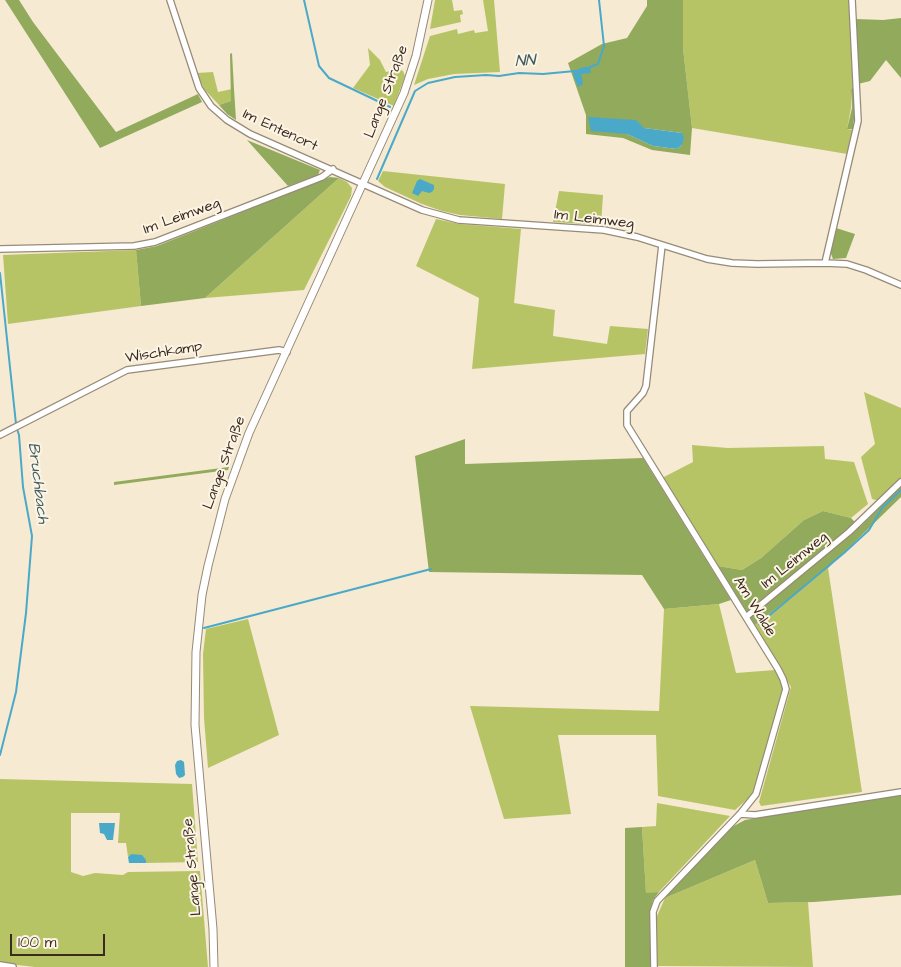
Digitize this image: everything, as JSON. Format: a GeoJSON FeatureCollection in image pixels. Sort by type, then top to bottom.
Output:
{"type":"FeatureCollection","features":[{"type":"Feature","properties":{"kind":"street","name":"Im Entenort"},"geometry":{"type":"LineString","coordinates":[[170,0],[199,88],[211,106],[227,120],[250,134],[364,184]]}},
{"type":"Feature","properties":{"kind":"street","name":"Lange Straße"},"geometry":{"type":"LineString","coordinates":[[214,967],[213,928],[194,725],[196,652],[202,595],[215,536],[230,482],[249,433],[364,184],[411,74],[422,36],[428,0]]}},
{"type":"Feature","properties":{"kind":"street"},"geometry":{"type":"LineString","coordinates":[[825,262],[858,121],[852,0]]}},
{"type":"Feature","properties":{"kind":"street","name":"Im Leimweg"},"geometry":{"type":"LineString","coordinates":[[0,249],[134,246],[155,242],[322,177],[333,169]]}},
{"type":"Feature","properties":{"kind":"street","name":"Im Leimweg"},"geometry":{"type":"LineString","coordinates":[[364,184],[422,210],[459,220],[604,230],[637,237],[707,259],[732,263],[825,262],[847,264],[901,285]]}},
{"type":"Feature","properties":{"kind":"street","name":"Am Walde"},"geometry":{"type":"LineString","coordinates":[[654,967],[653,912],[657,901],[740,814],[756,794],[786,690],[778,669],[627,425],[627,411],[643,393],[646,386],[662,245]]}},
{"type":"Feature","properties":{"kind":"street","name":"Wischkamp"},"geometry":{"type":"LineString","coordinates":[[0,435],[127,370],[275,350],[287,352]]}},
{"type":"Feature","properties":{"kind":"street","name":"Im Leimweg"},"geometry":{"type":"LineString","coordinates":[[746,618],[849,532],[901,482]]}},
{"type":"Feature","properties":{"kind":"street"},"geometry":{"type":"LineString","coordinates":[[740,814],[755,815],[901,792]]}},
{"type":"Feature","properties":{"kind":"street"},"geometry":{"type":"LineString","coordinates":[[0,965],[13,967]]}},
{"type":"Feature","properties":{"kind":"green space"},"geometry":{"type":"Polygon","coordinates":[[[5,0],[19,0],[33,22],[116,132],[198,94],[202,102],[100,148],[5,0]]]}},
{"type":"Feature","properties":{"kind":"green space"},"geometry":{"type":"Polygon","coordinates":[[[435,0],[452,0],[454,11],[462,10],[463,14],[460,15],[461,22],[430,29],[435,0]]]}},
{"type":"Feature","properties":{"kind":"green space"},"geometry":{"type":"Polygon","coordinates":[[[483,0],[494,0],[500,72],[454,74],[428,79],[414,85],[430,36],[457,29],[458,34],[474,30],[475,33],[488,31],[483,0]]]}},
{"type":"Feature","properties":{"kind":"green space"},"geometry":{"type":"Polygon","coordinates":[[[647,0],[683,0],[683,48],[692,128],[690,155],[652,150],[623,138],[586,134],[586,115],[568,63],[602,44],[627,38],[647,6],[647,0]],[[644,128],[627,134],[653,146],[677,149],[682,145],[682,133],[644,128]]]}},
{"type":"Feature","properties":{"kind":"green space"},"geometry":{"type":"Polygon","coordinates":[[[683,0],[849,0],[854,87],[851,89],[851,108],[847,129],[853,130],[847,154],[692,128],[683,48],[683,0]]]}},
{"type":"Feature","properties":{"kind":"green space"},"geometry":{"type":"Polygon","coordinates":[[[901,18],[901,78],[886,60],[870,81],[858,84],[856,19],[883,20],[901,18]]]}},
{"type":"Feature","properties":{"kind":"green space"},"geometry":{"type":"Polygon","coordinates":[[[368,48],[380,60],[386,72],[399,69],[403,71],[405,76],[394,106],[353,88],[370,65],[368,48]]]}},
{"type":"Feature","properties":{"kind":"green space"},"geometry":{"type":"Polygon","coordinates":[[[232,53],[236,120],[219,105],[231,101],[230,54],[232,53]]]}},
{"type":"Feature","properties":{"kind":"green space"},"geometry":{"type":"Polygon","coordinates":[[[213,72],[218,92],[232,89],[231,101],[219,105],[204,89],[197,73],[213,72]]]}},
{"type":"Feature","properties":{"kind":"green space"},"geometry":{"type":"Polygon","coordinates":[[[854,87],[853,129],[847,129],[852,108],[851,89],[854,87]]]}},
{"type":"Feature","properties":{"kind":"green space"},"geometry":{"type":"Polygon","coordinates":[[[247,140],[320,170],[318,175],[288,186],[247,140]]]}},
{"type":"Feature","properties":{"kind":"green space"},"geometry":{"type":"Polygon","coordinates":[[[383,171],[505,184],[502,219],[460,215],[422,204],[385,187],[378,181],[383,171]]]}},
{"type":"Feature","properties":{"kind":"green space"},"geometry":{"type":"Polygon","coordinates":[[[330,177],[339,178],[205,298],[141,306],[136,250],[157,246],[330,177]]]}},
{"type":"Feature","properties":{"kind":"green space"},"geometry":{"type":"Polygon","coordinates":[[[339,178],[347,182],[352,188],[351,196],[304,290],[205,298],[339,178]]]}},
{"type":"Feature","properties":{"kind":"green space"},"geometry":{"type":"Polygon","coordinates":[[[559,191],[603,195],[601,225],[553,222],[559,191]]]}},
{"type":"Feature","properties":{"kind":"green space"},"geometry":{"type":"Polygon","coordinates":[[[436,219],[460,224],[521,229],[514,303],[555,310],[553,336],[607,344],[610,326],[648,329],[645,354],[472,369],[479,298],[416,266],[436,219]]]}},
{"type":"Feature","properties":{"kind":"green space"},"geometry":{"type":"Polygon","coordinates":[[[836,228],[855,234],[846,258],[833,259],[830,251],[836,228]]]}},
{"type":"Feature","properties":{"kind":"green space"},"geometry":{"type":"Polygon","coordinates":[[[136,250],[141,306],[8,324],[3,255],[136,250]]]}},
{"type":"Feature","properties":{"kind":"green space"},"geometry":{"type":"Polygon","coordinates":[[[864,392],[901,408],[901,478],[879,501],[872,499],[861,457],[875,444],[864,392]]]}},
{"type":"Feature","properties":{"kind":"green space"},"geometry":{"type":"Polygon","coordinates":[[[465,439],[465,464],[643,458],[731,600],[719,604],[664,609],[642,575],[429,572],[415,456],[465,439]]]}},
{"type":"Feature","properties":{"kind":"green space"},"geometry":{"type":"Polygon","coordinates":[[[692,445],[728,448],[824,446],[825,459],[854,462],[868,504],[851,518],[823,511],[804,520],[761,558],[742,570],[718,566],[662,478],[693,462],[692,445]]]}},
{"type":"Feature","properties":{"kind":"green space"},"geometry":{"type":"Polygon","coordinates":[[[229,467],[228,470],[114,485],[114,482],[229,467]]]}},
{"type":"Feature","properties":{"kind":"green space"},"geometry":{"type":"Polygon","coordinates":[[[901,486],[901,497],[828,568],[755,625],[718,566],[742,570],[761,558],[804,520],[823,511],[851,518],[860,527],[901,486]]]}},
{"type":"Feature","properties":{"kind":"green space"},"geometry":{"type":"Polygon","coordinates":[[[828,568],[862,792],[761,806],[759,802],[791,687],[755,625],[828,568]]]}},
{"type":"Feature","properties":{"kind":"green space"},"geometry":{"type":"Polygon","coordinates":[[[719,604],[736,673],[775,670],[783,684],[783,696],[756,788],[750,797],[735,810],[658,796],[656,735],[558,735],[571,814],[504,819],[470,706],[659,711],[664,609],[719,604]]]}},
{"type":"Feature","properties":{"kind":"green space"},"geometry":{"type":"Polygon","coordinates":[[[248,619],[279,735],[208,768],[204,718],[203,654],[206,629],[248,619]]]}},
{"type":"Feature","properties":{"kind":"green space"},"geometry":{"type":"Polygon","coordinates":[[[0,779],[192,784],[198,862],[146,863],[146,860],[131,854],[128,857],[126,843],[118,843],[120,813],[71,813],[71,872],[83,876],[95,873],[123,875],[128,872],[200,871],[208,967],[35,967],[0,963],[0,779]]]}},
{"type":"Feature","properties":{"kind":"green space"},"geometry":{"type":"Polygon","coordinates":[[[901,794],[901,895],[814,902],[768,903],[755,860],[665,898],[666,893],[732,827],[745,820],[901,794]]]}},
{"type":"Feature","properties":{"kind":"green space"},"geometry":{"type":"Polygon","coordinates":[[[657,803],[730,816],[659,892],[646,894],[642,827],[656,826],[657,803]]]}},
{"type":"Feature","properties":{"kind":"green space"},"geometry":{"type":"Polygon","coordinates":[[[642,827],[646,893],[659,892],[653,900],[650,912],[651,967],[625,967],[625,828],[642,827]]]}},
{"type":"Feature","properties":{"kind":"green space"},"geometry":{"type":"Polygon","coordinates":[[[755,860],[768,903],[808,902],[813,967],[657,966],[657,916],[665,898],[755,860]]]}},
{"type":"Feature","properties":{"kind":"water"},"geometry":{"type":"Polygon","coordinates":[[[590,67],[591,73],[581,74],[583,84],[578,87],[573,74],[574,71],[590,67]]]}},
{"type":"Feature","properties":{"kind":"water"},"geometry":{"type":"Polygon","coordinates":[[[588,117],[636,120],[644,128],[682,133],[684,138],[682,145],[677,149],[653,146],[627,134],[591,131],[588,117]]]}},
{"type":"Feature","properties":{"kind":"water"},"geometry":{"type":"Polygon","coordinates":[[[420,179],[434,185],[432,192],[422,191],[418,196],[412,193],[417,181],[420,179]]]}},
{"type":"Feature","properties":{"kind":"water"},"geometry":{"type":"Polygon","coordinates":[[[181,760],[184,762],[185,775],[179,778],[176,774],[175,765],[177,761],[181,760]]]}},
{"type":"Feature","properties":{"kind":"water"},"geometry":{"type":"Polygon","coordinates":[[[99,823],[115,823],[113,840],[107,840],[104,834],[100,833],[99,823]]]}},
{"type":"Feature","properties":{"kind":"water"},"geometry":{"type":"Polygon","coordinates":[[[131,854],[142,855],[146,863],[129,863],[128,857],[131,854]]]}},
{"type":"Feature","properties":{"kind":"waterway"},"geometry":{"type":"LineString","coordinates":[[304,0],[319,66],[329,78],[390,107]]}},
{"type":"Feature","properties":{"kind":"waterway","name":"NN"},"geometry":{"type":"LineString","coordinates":[[590,67],[598,64],[604,46],[599,0]]}},
{"type":"Feature","properties":{"kind":"waterway","name":"NN"},"geometry":{"type":"LineString","coordinates":[[377,179],[415,91],[428,83],[455,77],[575,71]]}},
{"type":"Feature","properties":{"kind":"waterway","name":"Bruchbach"},"geometry":{"type":"LineString","coordinates":[[0,273],[16,424]]}},
{"type":"Feature","properties":{"kind":"waterway","name":"Bruchbach"},"geometry":{"type":"LineString","coordinates":[[0,755],[16,692],[26,613],[32,536],[23,487],[17,429]]}},
{"type":"Feature","properties":{"kind":"waterway"},"geometry":{"type":"LineString","coordinates":[[759,624],[869,530],[882,508],[901,490]]}},
{"type":"Feature","properties":{"kind":"waterway"},"geometry":{"type":"LineString","coordinates":[[204,628],[431,569]]}}]}
